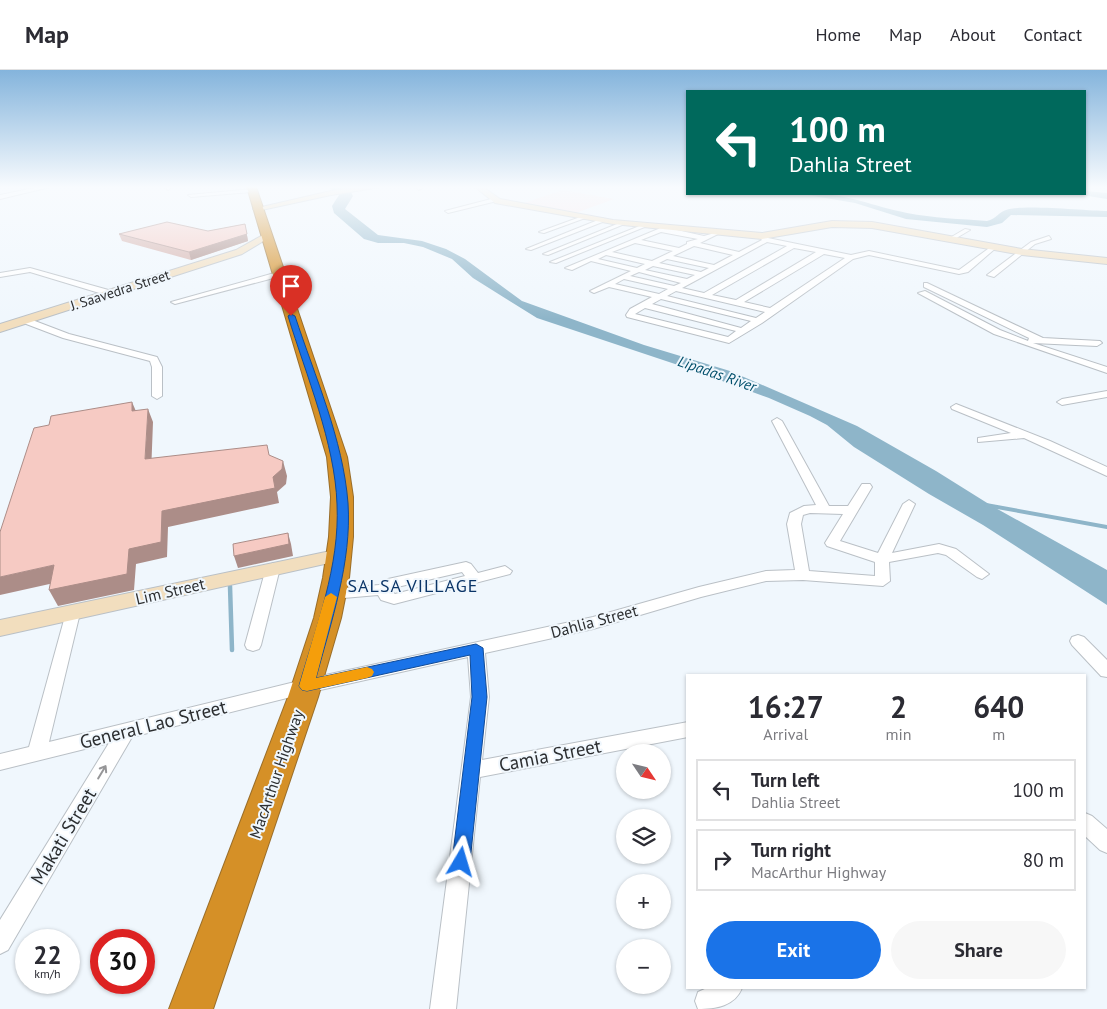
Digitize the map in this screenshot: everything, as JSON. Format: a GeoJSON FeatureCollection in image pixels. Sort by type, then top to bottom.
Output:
{"type":"FeatureCollection","features":[{"type":"Feature","properties":{"kind":"highway","name":"MacArthur Highway"},"geometry":{"type":"LineString","coordinates":[[191,1009],[307,686],[332,594],[340,554],[343,504],[337,457],[264,231]]}},
{"type":"Feature","properties":{"kind":"street"},"geometry":{"type":"LineString","coordinates":[[529,249],[575,231]]}},
{"type":"Feature","properties":{"kind":"street"},"geometry":{"type":"LineString","coordinates":[[546,254],[604,231]]}},
{"type":"Feature","properties":{"kind":"street"},"geometry":{"type":"LineString","coordinates":[[554,262],[632,231]]}},
{"type":"Feature","properties":{"kind":"street"},"geometry":{"type":"LineString","coordinates":[[569,268],[658,231]]}},
{"type":"Feature","properties":{"kind":"street"},"geometry":{"type":"LineString","coordinates":[[671,231],[704,238]]}},
{"type":"Feature","properties":{"kind":"street"},"geometry":{"type":"LineString","coordinates":[[677,231],[715,236],[764,238],[851,257]]}},
{"type":"Feature","properties":{"kind":"street"},"geometry":{"type":"LineString","coordinates":[[807,231],[764,238],[751,248],[630,315],[723,340],[732,339],[851,257],[869,252],[959,272],[965,270],[994,247]]}},
{"type":"Feature","properties":{"kind":"street"},"geometry":{"type":"LineString","coordinates":[[907,231],[1022,252],[1107,261]]}},
{"type":"Feature","properties":{"kind":"street"},"geometry":{"type":"LineString","coordinates":[[951,239],[966,231]]}},
{"type":"Feature","properties":{"kind":"street"},"geometry":{"type":"LineString","coordinates":[[648,235],[740,254]]}},
{"type":"Feature","properties":{"kind":"street"},"geometry":{"type":"LineString","coordinates":[[594,291],[704,238],[715,236]]}},
{"type":"Feature","properties":{"kind":"street"},"geometry":{"type":"LineString","coordinates":[[991,275],[1036,241],[1049,238]]}},
{"type":"Feature","properties":{"kind":"street"},"geometry":{"type":"LineString","coordinates":[[634,241],[689,252]]}},
{"type":"Feature","properties":{"kind":"street"},"geometry":{"type":"LineString","coordinates":[[705,296],[794,245]]}},
{"type":"Feature","properties":{"kind":"street"},"geometry":{"type":"LineString","coordinates":[[620,246],[638,250]]}},
{"type":"Feature","properties":{"kind":"street"},"geometry":{"type":"LineString","coordinates":[[742,246],[751,248]]}},
{"type":"Feature","properties":{"kind":"street"},"geometry":{"type":"LineString","coordinates":[[737,303],[823,251]]}},
{"type":"Feature","properties":{"kind":"street","name":"J. Saavedra Street"},"geometry":{"type":"LineString","coordinates":[[0,328],[239,252],[272,254]]}},
{"type":"Feature","properties":{"kind":"street"},"geometry":{"type":"LineString","coordinates":[[606,253],[702,274]]}},
{"type":"Feature","properties":{"kind":"street"},"geometry":{"type":"LineString","coordinates":[[175,302],[272,254]]}},
{"type":"Feature","properties":{"kind":"street"},"geometry":{"type":"LineString","coordinates":[[657,254],[715,267]]}},
{"type":"Feature","properties":{"kind":"street"},"geometry":{"type":"LineString","coordinates":[[718,258],[727,260]]}},
{"type":"Feature","properties":{"kind":"street"},"geometry":{"type":"LineString","coordinates":[[591,259],[688,282]]}},
{"type":"Feature","properties":{"kind":"street"},"geometry":{"type":"LineString","coordinates":[[0,275],[30,270],[109,293]]}},
{"type":"Feature","properties":{"kind":"street"},"geometry":{"type":"LineString","coordinates":[[783,275],[816,282]]}},
{"type":"Feature","properties":{"kind":"street"},"geometry":{"type":"LineString","coordinates":[[622,277],[772,312]]}},
{"type":"Feature","properties":{"kind":"street"},"geometry":{"type":"LineString","coordinates":[[607,284],[759,321]]}},
{"type":"Feature","properties":{"kind":"street"},"geometry":{"type":"LineString","coordinates":[[927,285],[1040,340]]}},
{"type":"Feature","properties":{"kind":"street"},"geometry":{"type":"LineString","coordinates":[[941,292],[922,293],[969,319],[1022,342],[1107,370]]}},
{"type":"Feature","properties":{"kind":"street"},"geometry":{"type":"LineString","coordinates":[[645,305],[744,331]]}},
{"type":"Feature","properties":{"kind":"street"},"geometry":{"type":"LineString","coordinates":[[24,320],[66,336],[154,359],[158,367],[158,396]]}},
{"type":"Feature","properties":{"kind":"street"},"geometry":{"type":"LineString","coordinates":[[1022,342],[1040,340],[1097,343]]}},
{"type":"Feature","properties":{"kind":"street"},"geometry":{"type":"LineString","coordinates":[[1062,402],[1107,394]]}},
{"type":"Feature","properties":{"kind":"street"},"geometry":{"type":"LineString","coordinates":[[956,407],[1026,435],[1107,472]]}},
{"type":"Feature","properties":{"kind":"street"},"geometry":{"type":"LineString","coordinates":[[777,421],[824,508]]}},
{"type":"Feature","properties":{"kind":"street"},"geometry":{"type":"LineString","coordinates":[[982,440],[1026,435]]}},
{"type":"Feature","properties":{"kind":"street"},"geometry":{"type":"LineString","coordinates":[[866,487],[832,543],[882,559],[939,548],[951,552],[982,574]]}},
{"type":"Feature","properties":{"kind":"street"},"geometry":{"type":"LineString","coordinates":[[882,559],[909,504]]}},
{"type":"Feature","properties":{"kind":"street"},"geometry":{"type":"LineString","coordinates":[[803,575],[794,517],[802,510],[824,508],[852,510]]}},
{"type":"Feature","properties":{"kind":"street","name":"Lim Street"},"geometry":{"type":"LineString","coordinates":[[0,628],[340,554]]}},
{"type":"Feature","properties":{"kind":"street","name":"Dahlia Street"},"geometry":{"type":"LineString","coordinates":[[307,686],[593,623],[748,580],[782,574],[883,581],[882,559]]}},
{"type":"Feature","properties":{"kind":"street"},"geometry":{"type":"LineString","coordinates":[[253,645],[273,568]]}},
{"type":"Feature","properties":{"kind":"street"},"geometry":{"type":"LineString","coordinates":[[332,594],[383,590],[386,596],[394,599],[505,571]]}},
{"type":"Feature","properties":{"kind":"street"},"geometry":{"type":"LineString","coordinates":[[37,753],[72,613]]}},
{"type":"Feature","properties":{"kind":"street"},"geometry":{"type":"LineString","coordinates":[[1078,641],[1107,671]]}},
{"type":"Feature","properties":{"kind":"street"},"geometry":{"type":"LineString","coordinates":[[443,1009],[480,697],[476,648]]}},
{"type":"Feature","properties":{"kind":"street","name":"General Lao Street"},"geometry":{"type":"LineString","coordinates":[[0,762],[307,686]]}},
{"type":"Feature","properties":{"kind":"street","name":"Camia Street"},"geometry":{"type":"LineString","coordinates":[[472,770],[686,729]]}},
{"type":"Feature","properties":{"kind":"street","name":"Makati Street"},"geometry":{"type":"LineString","coordinates":[[0,942],[126,731]]}},
{"type":"Feature","properties":{"kind":"street"},"geometry":{"type":"LineString","coordinates":[[1086,824],[1107,843]]}},
{"type":"Feature","properties":{"kind":"street"},"geometry":{"type":"LineString","coordinates":[[707,999],[728,989]]}},
{"type":"Feature","properties":{"kind":"water","name":"Lipadas River"},"geometry":{"type":"Polygon","coordinates":[[[355,231],[373,231],[378,235],[422,241],[446,249],[465,259],[522,301],[644,345],[730,371],[857,426],[936,471],[992,506],[1107,570],[1107,605],[983,525],[854,447],[827,425],[810,416],[769,398],[681,366],[537,318],[473,278],[452,259],[423,247],[404,243],[378,243],[364,239],[355,231]]]}},
{"type":"Feature","properties":{"kind":"building"},"geometry":{"type":"Polygon","coordinates":[[[132,231],[246,231],[247,234],[189,252],[119,234],[132,231]]]}},
{"type":"Feature","properties":{"kind":"building"},"geometry":{"type":"Polygon","coordinates":[[[132,402],[132,411],[148,409],[145,459],[267,445],[269,455],[283,461],[282,469],[273,477],[275,488],[162,511],[161,542],[129,549],[127,574],[49,590],[54,565],[0,577],[0,532],[34,428],[49,425],[51,416],[132,402]]]}},
{"type":"Feature","properties":{"kind":"building"},"geometry":{"type":"Polygon","coordinates":[[[288,533],[289,544],[234,556],[233,544],[288,533]]]}},
{"type":"Feature","properties":{"kind":"waterway"},"geometry":{"type":"LineString","coordinates":[[986,505],[1107,527]]}},
{"type":"Feature","properties":{"kind":"waterway"},"geometry":{"type":"LineString","coordinates":[[230,586],[232,650]]}},
{"type":"Feature","properties":{"kind":"slow traffic"},"geometry":{"type":"LineString","coordinates":[[331,597],[307,686],[367,672]]}},
{"type":"Feature","properties":{"kind":"district","name":"SALSA VILLAGE"},"geometry":{"type":"Point","coordinates":[413,586]}},
{"type":"Feature","properties":{"kind":"route"},"geometry":{"type":"LineString","coordinates":[[291,316],[337,457],[343,504],[340,554],[332,594],[307,686],[476,648],[480,676],[480,697],[461,862]]}}]}
